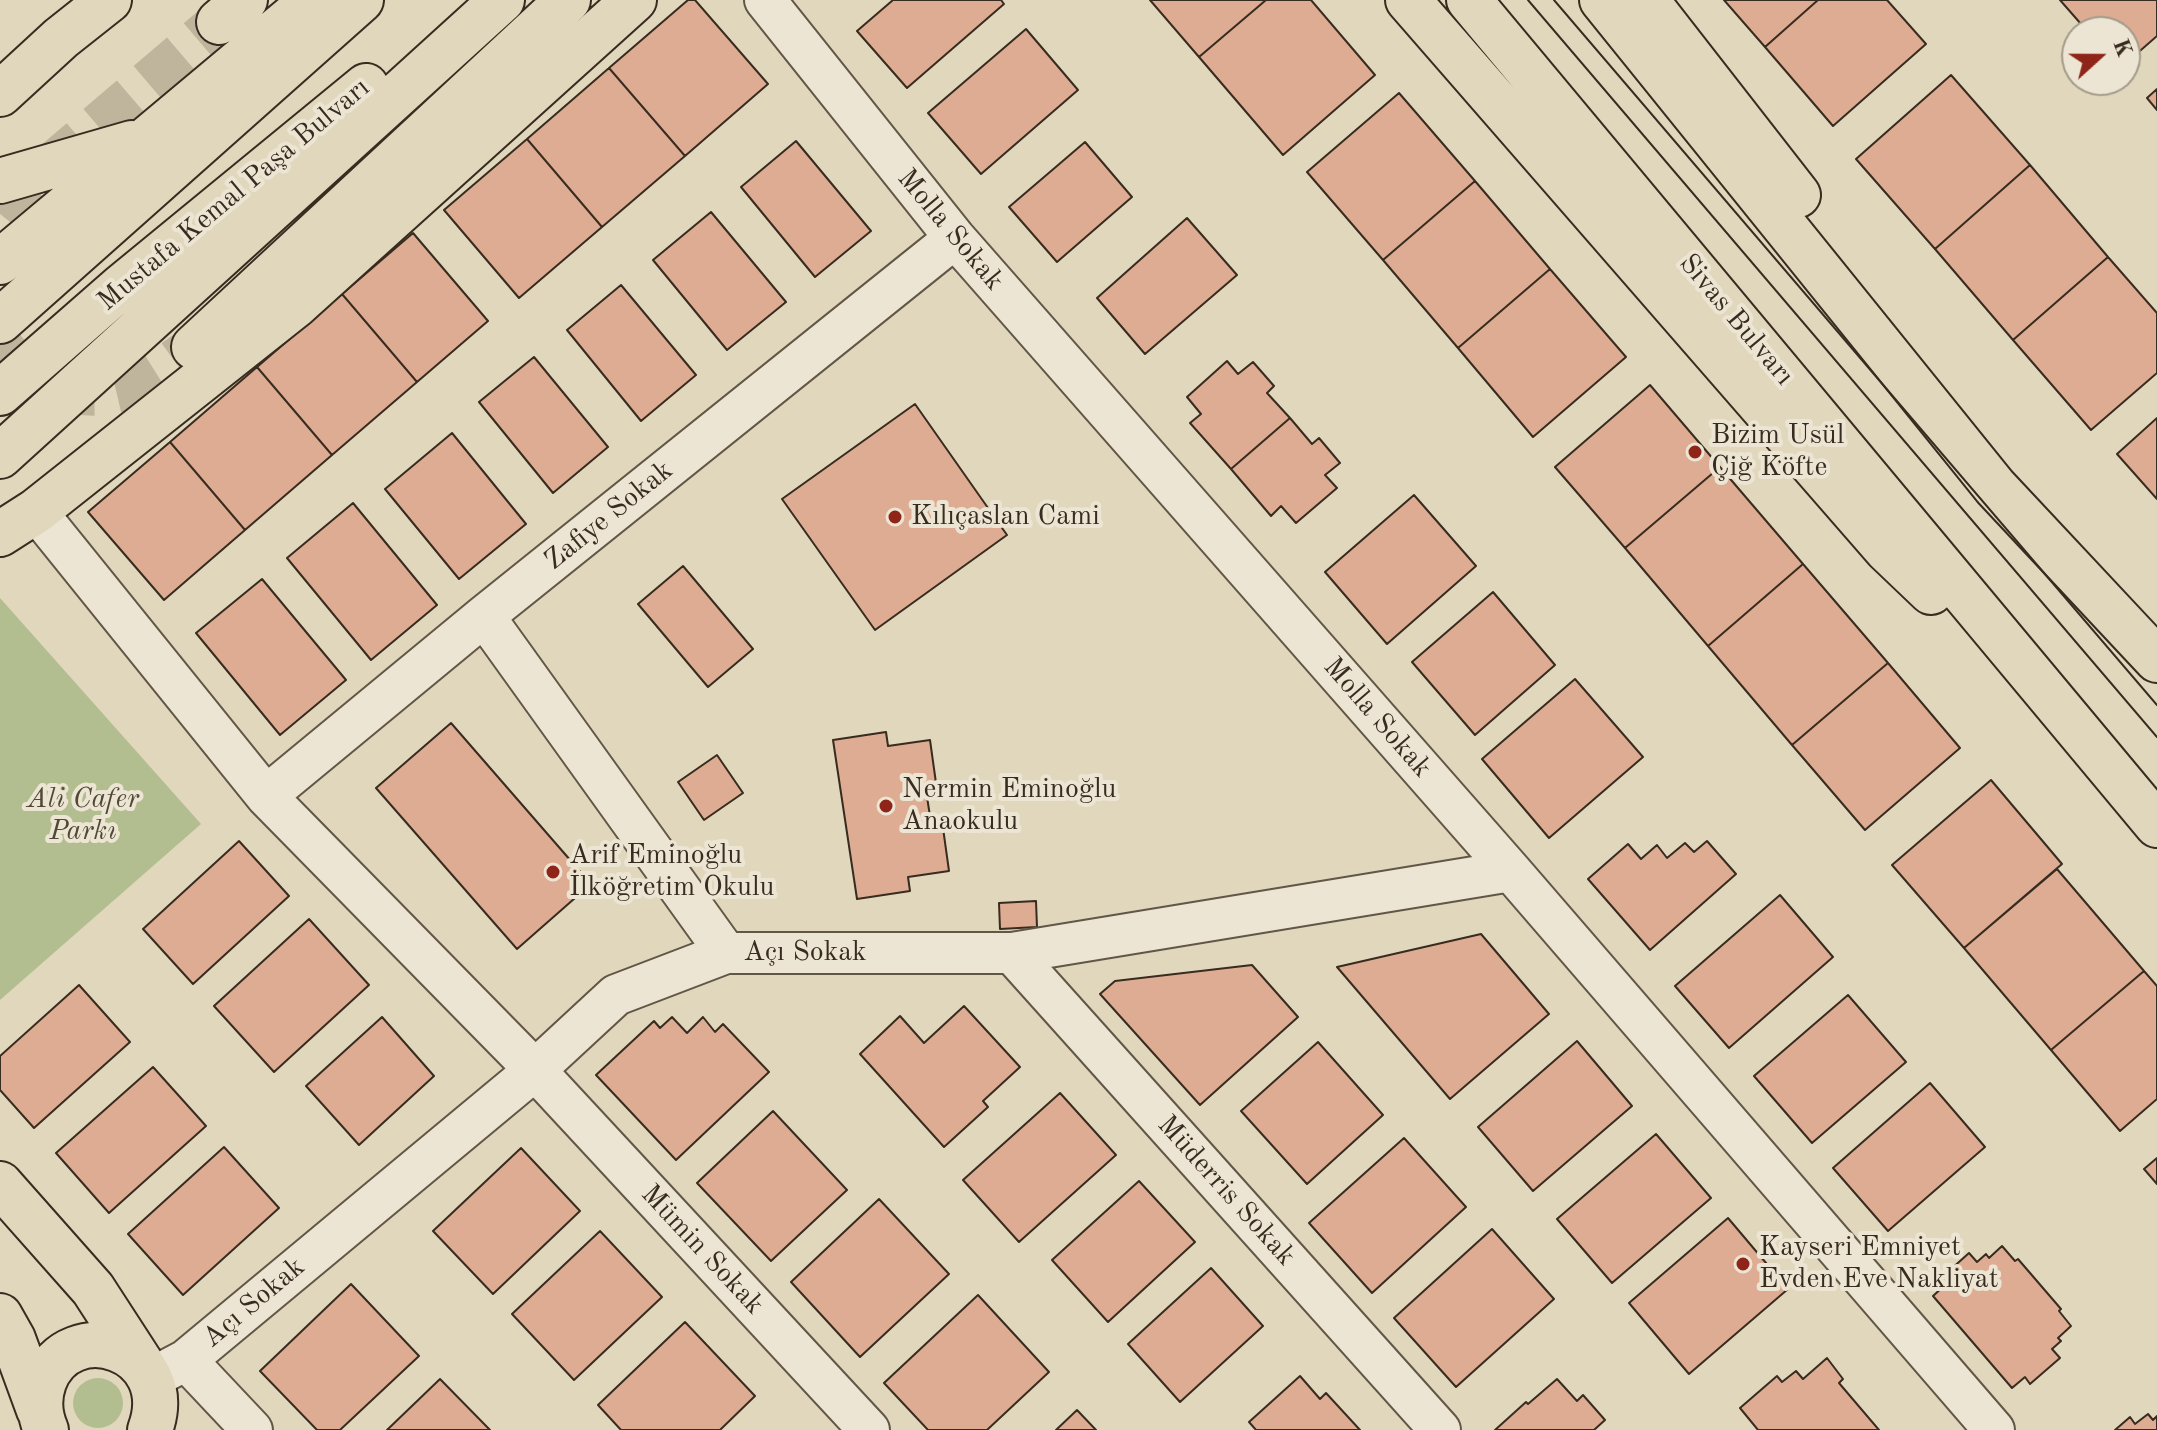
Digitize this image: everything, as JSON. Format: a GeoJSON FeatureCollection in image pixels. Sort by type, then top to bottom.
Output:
{"type":"FeatureCollection","features":[{"type":"Feature","properties":{"kind":"main road"},"geometry":{"type":"LineString","coordinates":[[0,94],[61,38],[109,0]]}},
{"type":"Feature","properties":{"kind":"main road"},"geometry":{"type":"LineString","coordinates":[[0,262],[313,0]]}},
{"type":"Feature","properties":{"kind":"main road","name":"Mustafa Kemal Paşa Bulvarı"},"geometry":{"type":"LineString","coordinates":[[0,321],[361,0]]}},
{"type":"Feature","properties":{"kind":"main road","name":"Mustafa Kemal Paşa Bulvarı"},"geometry":{"type":"LineString","coordinates":[[0,393],[121,287],[470,0]]}},
{"type":"Feature","properties":{"kind":"main road"},"geometry":{"type":"LineString","coordinates":[[0,456],[502,0]]}},
{"type":"Feature","properties":{"kind":"main road"},"geometry":{"type":"LineString","coordinates":[[194,347],[568,0]]}},
{"type":"Feature","properties":{"kind":"main road"},"geometry":{"type":"LineString","coordinates":[[18,522],[296,305],[634,0]]}},
{"type":"Feature","properties":{"kind":"main road"},"geometry":{"type":"LineString","coordinates":[[1408,0],[1887,550],[2075,727]]}},
{"type":"Feature","properties":{"kind":"main road","name":"Sivas Bulvarı"},"geometry":{"type":"LineString","coordinates":[[1469,0],[2157,825]]}},
{"type":"Feature","properties":{"kind":"main road"},"geometry":{"type":"LineString","coordinates":[[1602,0],[1995,487],[2157,660]]}},
{"type":"Feature","properties":{"kind":"main road"},"geometry":{"type":"LineString","coordinates":[[1646,0],[2157,660]]}},
{"type":"Feature","properties":{"kind":"main road"},"geometry":{"type":"LineString","coordinates":[[0,181],[150,138]]}},
{"type":"Feature","properties":{"kind":"main road"},"geometry":{"type":"LineString","coordinates":[[0,1184],[93,1289],[157,1396]]}},
{"type":"Feature","properties":{"kind":"main road"},"geometry":{"type":"LineString","coordinates":[[0,1316],[13,1339],[43,1420]]}},
{"type":"Feature","properties":{"kind":"main road"},"geometry":{"type":"LineString","coordinates":[[43,1420],[40,1392],[46,1375],[58,1360],[73,1350],[91,1345],[109,1346],[126,1352],[157,1396]]}},
{"type":"Feature","properties":{"kind":"street","name":"Molla Sokak"},"geometry":{"type":"LineString","coordinates":[[765,0],[955,238],[1511,871],[1994,1430]]}},
{"type":"Feature","properties":{"kind":"street","name":"Zafiye Sokak"},"geometry":{"type":"LineString","coordinates":[[266,796],[484,616],[955,238]]}},
{"type":"Feature","properties":{"kind":"street","name":"Mümin Sokak"},"geometry":{"type":"LineString","coordinates":[[18,522],[266,796],[535,1070],[869,1430]]}},
{"type":"Feature","properties":{"kind":"street"},"geometry":{"type":"LineString","coordinates":[[484,616],[726,953]]}},
{"type":"Feature","properties":{"kind":"street","name":"Açı Sokak"},"geometry":{"type":"LineString","coordinates":[[157,1396],[535,1070],[616,995],[726,953],[1012,953],[1511,871]]}},
{"type":"Feature","properties":{"kind":"street","name":"Müderris Sokak"},"geometry":{"type":"LineString","coordinates":[[1012,953],[1440,1430]]}},
{"type":"Feature","properties":{"kind":"street"},"geometry":{"type":"LineString","coordinates":[[157,1396],[252,1430]]}},
{"type":"Feature","properties":{"kind":"green space","name":"Ali Cafer Parkı"},"geometry":{"type":"Polygon","coordinates":[[[0,598],[201,824],[0,1000],[0,598]]]}},
{"type":"Feature","properties":{"kind":"green space"},"geometry":{"type":"Polygon","coordinates":[[[88,1379],[108,1379],[122,1393],[122,1413],[108,1427],[88,1427],[74,1413],[74,1393],[88,1379]]]}},
{"type":"Feature","properties":{"kind":"building"},"geometry":{"type":"Polygon","coordinates":[[[688,0],[695,0],[768,84],[685,156],[609,68],[688,0]]]}},
{"type":"Feature","properties":{"kind":"building"},"geometry":{"type":"Polygon","coordinates":[[[893,0],[1001,0],[1004,4],[907,88],[857,31],[893,0]]]}},
{"type":"Feature","properties":{"kind":"building"},"geometry":{"type":"Polygon","coordinates":[[[1150,0],[1266,0],[1199,57],[1150,0]]]}},
{"type":"Feature","properties":{"kind":"building"},"geometry":{"type":"Polygon","coordinates":[[[1266,0],[1311,0],[1375,75],[1283,155],[1199,57],[1266,0]]]}},
{"type":"Feature","properties":{"kind":"building"},"geometry":{"type":"Polygon","coordinates":[[[1724,0],[1818,0],[1765,47],[1724,0]]]}},
{"type":"Feature","properties":{"kind":"building"},"geometry":{"type":"Polygon","coordinates":[[[1818,0],[1887,0],[1926,44],[1833,126],[1765,47],[1818,0]]]}},
{"type":"Feature","properties":{"kind":"building"},"geometry":{"type":"Polygon","coordinates":[[[2060,0],[2157,0],[2157,36],[2141,50],[2141,16],[2074,16],[2060,0]]]}},
{"type":"Feature","properties":{"kind":"building"},"geometry":{"type":"Polygon","coordinates":[[[1026,29],[1078,90],[981,174],[928,113],[1026,29]]]}},
{"type":"Feature","properties":{"kind":"building"},"geometry":{"type":"Polygon","coordinates":[[[609,68],[685,156],[602,227],[527,139],[609,68]]]}},
{"type":"Feature","properties":{"kind":"building"},"geometry":{"type":"Polygon","coordinates":[[[1951,75],[2030,165],[1935,249],[1856,159],[1951,75]]]}},
{"type":"Feature","properties":{"kind":"building"},"geometry":{"type":"Polygon","coordinates":[[[2157,89],[2157,110],[2147,98],[2157,89]]]}},
{"type":"Feature","properties":{"kind":"building"},"geometry":{"type":"Polygon","coordinates":[[[1399,93],[1475,181],[1383,260],[1307,172],[1399,93]]]}},
{"type":"Feature","properties":{"kind":"building"},"geometry":{"type":"Polygon","coordinates":[[[527,139],[602,227],[519,298],[444,210],[527,139]]]}},
{"type":"Feature","properties":{"kind":"building"},"geometry":{"type":"Polygon","coordinates":[[[796,141],[871,231],[815,277],[741,187],[796,141]]]}},
{"type":"Feature","properties":{"kind":"building"},"geometry":{"type":"Polygon","coordinates":[[[1085,142],[1132,197],[1057,262],[1009,207],[1085,142]]]}},
{"type":"Feature","properties":{"kind":"building"},"geometry":{"type":"Polygon","coordinates":[[[2030,165],[2108,257],[2013,340],[1935,249],[2030,165]]]}},
{"type":"Feature","properties":{"kind":"building"},"geometry":{"type":"Polygon","coordinates":[[[1475,181],[1550,269],[1458,348],[1383,260],[1475,181]]]}},
{"type":"Feature","properties":{"kind":"building"},"geometry":{"type":"Polygon","coordinates":[[[711,212],[786,302],[727,350],[653,260],[711,212]]]}},
{"type":"Feature","properties":{"kind":"building"},"geometry":{"type":"Polygon","coordinates":[[[1187,218],[1237,275],[1145,354],[1097,298],[1187,218]]]}},
{"type":"Feature","properties":{"kind":"building"},"geometry":{"type":"Polygon","coordinates":[[[413,233],[488,321],[417,382],[342,294],[413,233]]]}},
{"type":"Feature","properties":{"kind":"building"},"geometry":{"type":"Polygon","coordinates":[[[2108,257],[2157,313],[2157,373],[2091,430],[2013,340],[2108,257]]]}},
{"type":"Feature","properties":{"kind":"building"},"geometry":{"type":"Polygon","coordinates":[[[1550,269],[1626,357],[1533,437],[1458,348],[1550,269]]]}},
{"type":"Feature","properties":{"kind":"building"},"geometry":{"type":"Polygon","coordinates":[[[621,285],[696,375],[641,421],[567,330],[621,285]]]}},
{"type":"Feature","properties":{"kind":"building"},"geometry":{"type":"Polygon","coordinates":[[[342,294],[417,382],[332,455],[257,367],[342,294]]]}},
{"type":"Feature","properties":{"kind":"building"},"geometry":{"type":"Polygon","coordinates":[[[534,357],[608,447],[553,493],[479,402],[534,357]]]}},
{"type":"Feature","properties":{"kind":"building"},"geometry":{"type":"Polygon","coordinates":[[[1227,361],[1238,374],[1253,362],[1274,386],[1267,393],[1290,418],[1231,469],[1190,423],[1201,414],[1187,397],[1227,361]]]}},
{"type":"Feature","properties":{"kind":"building"},"geometry":{"type":"Polygon","coordinates":[[[257,367],[332,455],[245,530],[170,442],[257,367]]]}},
{"type":"Feature","properties":{"kind":"building"},"geometry":{"type":"Polygon","coordinates":[[[1650,385],[1720,467],[1625,548],[1555,467],[1650,385]]]}},
{"type":"Feature","properties":{"kind":"building","name":"Kılıçaslan Cami"},"geometry":{"type":"Polygon","coordinates":[[[915,404],[1007,535],[875,630],[782,499],[915,404]]]}},
{"type":"Feature","properties":{"kind":"building"},"geometry":{"type":"Polygon","coordinates":[[[1290,418],[1312,444],[1319,438],[1340,463],[1325,475],[1337,488],[1296,523],[1281,506],[1271,516],[1231,469],[1290,418]]]}},
{"type":"Feature","properties":{"kind":"building"},"geometry":{"type":"Polygon","coordinates":[[[2157,418],[2157,499],[2117,454],[2157,418]]]}},
{"type":"Feature","properties":{"kind":"building"},"geometry":{"type":"Polygon","coordinates":[[[452,433],[526,524],[459,579],[385,489],[452,433]]]}},
{"type":"Feature","properties":{"kind":"building"},"geometry":{"type":"Polygon","coordinates":[[[170,442],[245,530],[164,600],[88,512],[170,442]]]}},
{"type":"Feature","properties":{"kind":"building"},"geometry":{"type":"Polygon","coordinates":[[[1720,467],[1803,564],[1708,646],[1625,548],[1720,467]]]}},
{"type":"Feature","properties":{"kind":"building"},"geometry":{"type":"Polygon","coordinates":[[[1414,495],[1476,566],[1387,644],[1325,572],[1414,495]]]}},
{"type":"Feature","properties":{"kind":"building"},"geometry":{"type":"Polygon","coordinates":[[[353,503],[437,605],[371,660],[287,558],[353,503]]]}},
{"type":"Feature","properties":{"kind":"building"},"geometry":{"type":"Polygon","coordinates":[[[1803,564],[1888,663],[1792,745],[1708,646],[1803,564]]]}},
{"type":"Feature","properties":{"kind":"building"},"geometry":{"type":"Polygon","coordinates":[[[683,566],[753,649],[708,687],[638,604],[683,566]]]}},
{"type":"Feature","properties":{"kind":"building"},"geometry":{"type":"Polygon","coordinates":[[[262,579],[346,680],[280,735],[196,633],[262,579]]]}},
{"type":"Feature","properties":{"kind":"building"},"geometry":{"type":"Polygon","coordinates":[[[1493,592],[1555,665],[1475,735],[1412,662],[1493,592]]]}},
{"type":"Feature","properties":{"kind":"building"},"geometry":{"type":"Polygon","coordinates":[[[1888,663],[1960,748],[1865,830],[1792,745],[1888,663]]]}},
{"type":"Feature","properties":{"kind":"building"},"geometry":{"type":"Polygon","coordinates":[[[1575,679],[1643,757],[1549,838],[1482,759],[1575,679]]]}},
{"type":"Feature","properties":{"kind":"building"},"geometry":{"type":"Polygon","coordinates":[[[451,723],[591,884],[517,949],[376,788],[451,723]]]}},
{"type":"Feature","properties":{"kind":"building","name":"Nermin Eminoğlu Anaokulu"},"geometry":{"type":"Polygon","coordinates":[[[886,732],[888,746],[930,740],[936,783],[925,784],[932,829],[943,828],[949,871],[908,877],[910,891],[857,899],[833,740],[886,732]]]}},
{"type":"Feature","properties":{"kind":"building"},"geometry":{"type":"Polygon","coordinates":[[[717,755],[743,793],[704,820],[678,782],[717,755]]]}},
{"type":"Feature","properties":{"kind":"building"},"geometry":{"type":"Polygon","coordinates":[[[1991,780],[2062,864],[1964,948],[1892,865],[1991,780]]]}},
{"type":"Feature","properties":{"kind":"building"},"geometry":{"type":"Polygon","coordinates":[[[239,841],[289,896],[193,984],[143,929],[239,841]]]}},
{"type":"Feature","properties":{"kind":"building"},"geometry":{"type":"Polygon","coordinates":[[[1707,841],[1736,874],[1650,950],[1588,879],[1628,844],[1641,859],[1657,845],[1667,858],[1685,843],[1694,852],[1707,841]]]}},
{"type":"Feature","properties":{"kind":"building"},"geometry":{"type":"Polygon","coordinates":[[[2057,869],[2144,971],[2051,1050],[1964,948],[2057,869]]]}},
{"type":"Feature","properties":{"kind":"building"},"geometry":{"type":"Polygon","coordinates":[[[1780,895],[1833,957],[1729,1048],[1675,986],[1780,895]]]}},
{"type":"Feature","properties":{"kind":"building"},"geometry":{"type":"Polygon","coordinates":[[[1036,901],[1037,927],[1000,929],[999,903],[1036,901]]]}},
{"type":"Feature","properties":{"kind":"building"},"geometry":{"type":"Polygon","coordinates":[[[309,919],[369,985],[274,1072],[214,1006],[309,919]]]}},
{"type":"Feature","properties":{"kind":"building"},"geometry":{"type":"Polygon","coordinates":[[[1481,934],[1549,1014],[1450,1099],[1337,967],[1481,934]]]}},
{"type":"Feature","properties":{"kind":"building"},"geometry":{"type":"Polygon","coordinates":[[[1252,965],[1298,1017],[1200,1105],[1100,994],[1115,981],[1252,965]]]}},
{"type":"Feature","properties":{"kind":"building"},"geometry":{"type":"Polygon","coordinates":[[[2144,971],[2157,986],[2157,1099],[2120,1131],[2051,1050],[2144,971]]]}},
{"type":"Feature","properties":{"kind":"building"},"geometry":{"type":"Polygon","coordinates":[[[79,985],[130,1042],[34,1128],[0,1090],[0,1056],[79,985]]]}},
{"type":"Feature","properties":{"kind":"building"},"geometry":{"type":"Polygon","coordinates":[[[1848,995],[1906,1062],[1812,1143],[1754,1076],[1848,995]]]}},
{"type":"Feature","properties":{"kind":"building"},"geometry":{"type":"Polygon","coordinates":[[[964,1006],[1020,1067],[983,1101],[988,1107],[944,1147],[860,1054],[900,1016],[924,1043],[964,1006]]]}},
{"type":"Feature","properties":{"kind":"building"},"geometry":{"type":"Polygon","coordinates":[[[382,1017],[434,1076],[359,1145],[306,1086],[382,1017]]]}},
{"type":"Feature","properties":{"kind":"building"},"geometry":{"type":"Polygon","coordinates":[[[672,1017],[687,1033],[703,1017],[715,1032],[723,1024],[769,1072],[676,1160],[596,1075],[654,1021],[660,1028],[672,1017]]]}},
{"type":"Feature","properties":{"kind":"building"},"geometry":{"type":"Polygon","coordinates":[[[1577,1041],[1632,1106],[1533,1191],[1478,1127],[1577,1041]]]}},
{"type":"Feature","properties":{"kind":"building"},"geometry":{"type":"Polygon","coordinates":[[[1318,1042],[1383,1115],[1307,1184],[1241,1111],[1318,1042]]]}},
{"type":"Feature","properties":{"kind":"building"},"geometry":{"type":"Polygon","coordinates":[[[153,1067],[206,1126],[109,1213],[56,1153],[153,1067]]]}},
{"type":"Feature","properties":{"kind":"building"},"geometry":{"type":"Polygon","coordinates":[[[1930,1083],[1985,1147],[1888,1231],[1833,1168],[1930,1083]]]}},
{"type":"Feature","properties":{"kind":"building"},"geometry":{"type":"Polygon","coordinates":[[[1060,1093],[1116,1155],[1019,1242],[963,1180],[1060,1093]]]}},
{"type":"Feature","properties":{"kind":"building"},"geometry":{"type":"Polygon","coordinates":[[[773,1111],[847,1190],[771,1261],[697,1183],[773,1111]]]}},
{"type":"Feature","properties":{"kind":"building"},"geometry":{"type":"Polygon","coordinates":[[[1656,1134],[1711,1198],[1612,1283],[1557,1219],[1656,1134]]]}},
{"type":"Feature","properties":{"kind":"building"},"geometry":{"type":"Polygon","coordinates":[[[1404,1138],[1466,1207],[1372,1293],[1309,1223],[1404,1138]]]}},
{"type":"Feature","properties":{"kind":"building"},"geometry":{"type":"Polygon","coordinates":[[[224,1147],[279,1208],[183,1295],[128,1234],[224,1147]]]}},
{"type":"Feature","properties":{"kind":"building"},"geometry":{"type":"Polygon","coordinates":[[[521,1148],[580,1211],[493,1294],[433,1231],[521,1148]]]}},
{"type":"Feature","properties":{"kind":"building"},"geometry":{"type":"Polygon","coordinates":[[[2157,1158],[2157,1184],[2144,1169],[2157,1158]]]}},
{"type":"Feature","properties":{"kind":"building"},"geometry":{"type":"Polygon","coordinates":[[[1139,1181],[1195,1242],[1108,1322],[1052,1260],[1139,1181]]]}},
{"type":"Feature","properties":{"kind":"building"},"geometry":{"type":"Polygon","coordinates":[[[879,1199],[949,1274],[860,1357],[791,1282],[879,1199]]]}},
{"type":"Feature","properties":{"kind":"building"},"geometry":{"type":"Polygon","coordinates":[[[1728,1218],[1788,1289],[1689,1374],[1629,1303],[1728,1218]]]}},
{"type":"Feature","properties":{"kind":"building"},"geometry":{"type":"Polygon","coordinates":[[[1492,1229],[1554,1299],[1456,1387],[1394,1318],[1492,1229]]]}},
{"type":"Feature","properties":{"kind":"building"},"geometry":{"type":"Polygon","coordinates":[[[600,1231],[662,1297],[574,1380],[512,1314],[600,1231]]]}},
{"type":"Feature","properties":{"kind":"building"},"geometry":{"type":"Polygon","coordinates":[[[2002,1246],[2015,1261],[2018,1259],[2061,1309],[2059,1311],[2071,1326],[2052,1349],[2060,1358],[2030,1384],[2025,1377],[2012,1388],[1933,1296],[1945,1285],[1940,1279],[1969,1253],[1977,1262],[1986,1254],[1989,1258],[2002,1246]]]}},
{"type":"Feature","properties":{"kind":"building"},"geometry":{"type":"Polygon","coordinates":[[[1211,1268],[1263,1326],[1180,1402],[1128,1344],[1211,1268]]]}},
{"type":"Feature","properties":{"kind":"building"},"geometry":{"type":"Polygon","coordinates":[[[351,1284],[419,1356],[340,1430],[317,1430],[260,1371],[351,1284]]]}},
{"type":"Feature","properties":{"kind":"building"},"geometry":{"type":"Polygon","coordinates":[[[978,1295],[1049,1372],[987,1430],[928,1430],[884,1383],[978,1295]]]}},
{"type":"Feature","properties":{"kind":"building"},"geometry":{"type":"Polygon","coordinates":[[[685,1322],[755,1396],[720,1430],[621,1430],[598,1405],[685,1322]]]}},
{"type":"Feature","properties":{"kind":"building"},"geometry":{"type":"Polygon","coordinates":[[[1827,1358],[1843,1379],[1839,1383],[1879,1430],[1758,1430],[1740,1408],[1777,1376],[1782,1382],[1796,1371],[1803,1379],[1827,1358]]]}},
{"type":"Feature","properties":{"kind":"building"},"geometry":{"type":"Polygon","coordinates":[[[1300,1376],[1320,1399],[1326,1393],[1360,1430],[1256,1430],[1249,1422],[1300,1376]]]}},
{"type":"Feature","properties":{"kind":"building"},"geometry":{"type":"Polygon","coordinates":[[[440,1379],[490,1430],[387,1430],[440,1379]]]}},
{"type":"Feature","properties":{"kind":"building"},"geometry":{"type":"Polygon","coordinates":[[[1557,1379],[1577,1401],[1583,1395],[1605,1420],[1594,1430],[1495,1430],[1526,1402],[1528,1404],[1557,1379]]]}},
{"type":"Feature","properties":{"kind":"building"},"geometry":{"type":"Polygon","coordinates":[[[1077,1410],[1096,1430],[1056,1430],[1077,1410]]]}},
{"type":"Feature","properties":{"kind":"building"},"geometry":{"type":"Polygon","coordinates":[[[2148,1414],[2153,1420],[2157,1416],[2157,1430],[2115,1430],[2130,1417],[2135,1424],[2148,1414]]]}},
{"type":"Feature","properties":{"kind":"tunnel"},"geometry":{"type":"LineString","coordinates":[[0,214],[12,199],[219,22]]}},
{"type":"Feature","properties":{"kind":"tunnel"},"geometry":{"type":"LineString","coordinates":[[0,345],[12,359],[42,381],[59,388],[95,394],[132,386],[194,347]]}},
{"type":"Feature","properties":{"kind":"tram line"},"geometry":{"type":"LineString","coordinates":[[1528,0],[2157,737]]}},
{"type":"Feature","properties":{"kind":"tram line"},"geometry":{"type":"LineString","coordinates":[[1554,0],[2157,705]]}},
{"type":"Feature","properties":{"kind":"place","name":"Bizim Usül Çiğ Köfte"},"geometry":{"type":"Point","coordinates":[1695,452]}},
{"type":"Feature","properties":{"kind":"place","name":"Kılıçaslan Cami"},"geometry":{"type":"Point","coordinates":[895,517]}},
{"type":"Feature","properties":{"kind":"place","name":"Nermin Eminoğlu Anaokulu"},"geometry":{"type":"Point","coordinates":[886,806]}},
{"type":"Feature","properties":{"kind":"place","name":"Arif Eminoğlu İlköğretim Okulu"},"geometry":{"type":"Point","coordinates":[553,872]}},
{"type":"Feature","properties":{"kind":"place","name":"Kayseri Emniyet Evden Eve Nakliyat"},"geometry":{"type":"Point","coordinates":[1743,1264]}}]}
